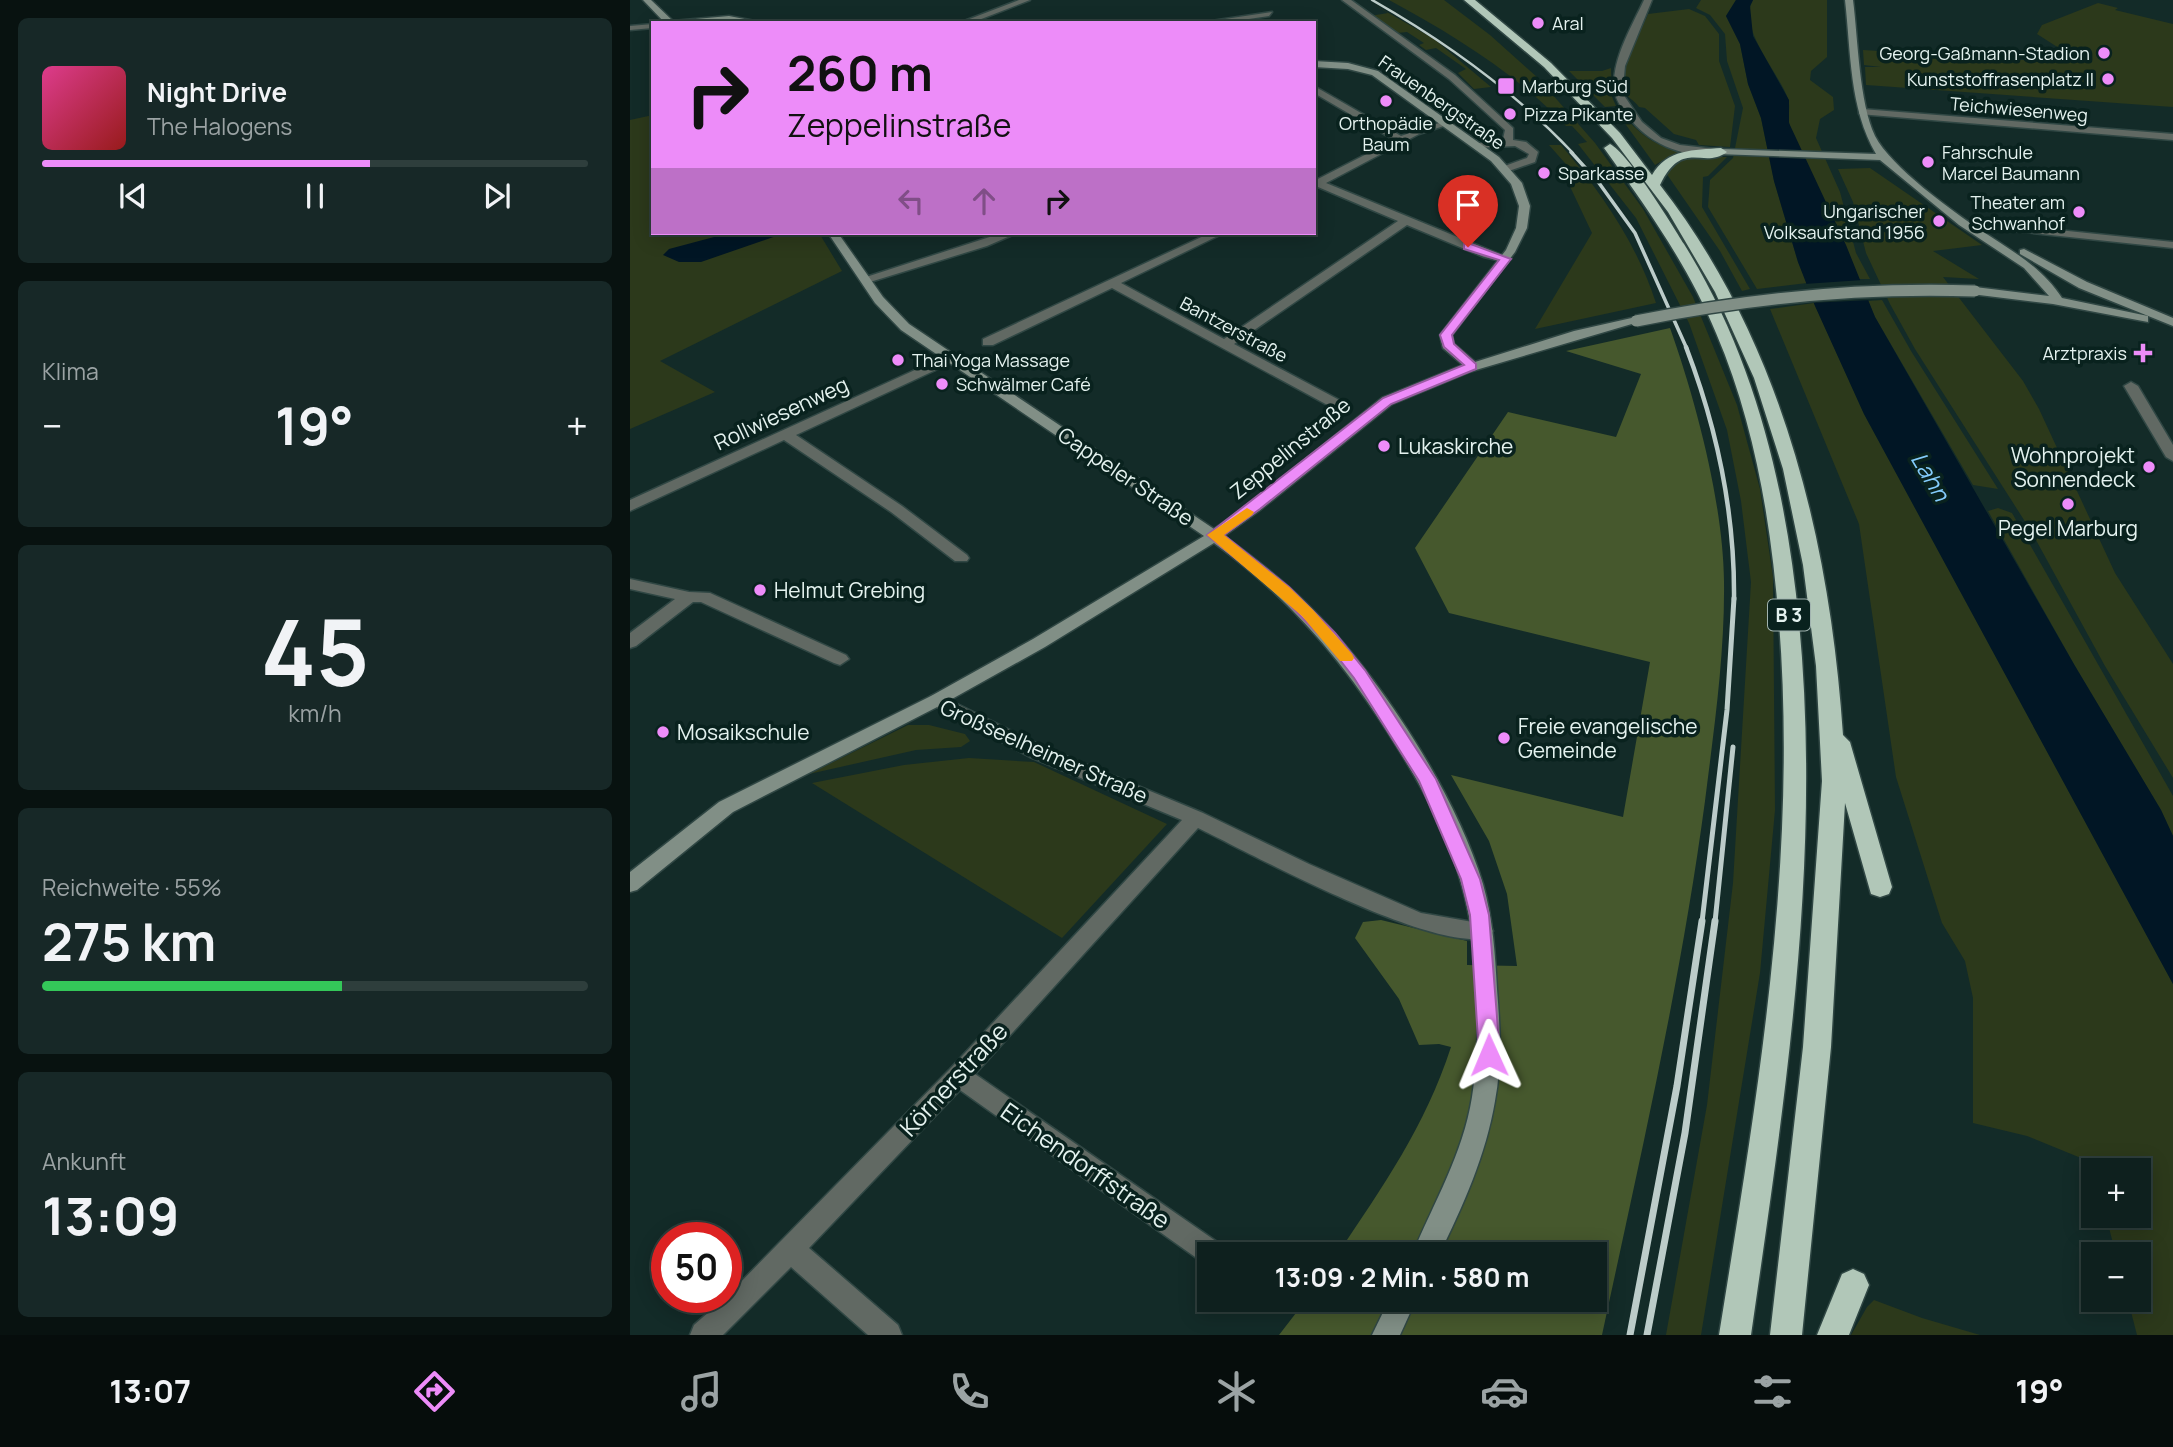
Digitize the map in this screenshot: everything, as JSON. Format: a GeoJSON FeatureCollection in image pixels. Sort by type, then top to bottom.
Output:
{"type":"FeatureCollection","features":[{"type":"Feature","properties":{"kind":"highway","name":"B 3"},"geometry":{"type":"LineString","coordinates":[[1454,0],[1525,57],[1560,90],[1601,136],[1644,192],[1703,289],[1727,342],[1746,393],[1771,486],[1781,540],[1794,668],[1795,786],[1791,906],[1774,1062],[1735,1335]]}},
{"type":"Feature","properties":{"kind":"highway","name":"B 3"},"geometry":{"type":"LineString","coordinates":[[1469,0],[1513,33],[1570,83],[1655,183],[1729,301],[1749,345],[1786,445],[1821,603],[1830,709],[1833,795],[1817,1050],[1786,1335]]}},
{"type":"Feature","properties":{"kind":"highway"},"geometry":{"type":"LineString","coordinates":[[1655,183],[1663,165],[1679,156],[1696,152],[1721,152]]}},
{"type":"Feature","properties":{"kind":"highway"},"geometry":{"type":"LineString","coordinates":[[1830,709],[1880,887]]}},
{"type":"Feature","properties":{"kind":"highway"},"geometry":{"type":"LineString","coordinates":[[1833,1335],[1853,1285]]}},
{"type":"Feature","properties":{"kind":"main road"},"geometry":{"type":"LineString","coordinates":[[647,0],[668,21]]}},
{"type":"Feature","properties":{"kind":"main road"},"geometry":{"type":"LineString","coordinates":[[1849,0],[1862,112],[1870,135],[1883,157],[1963,223],[2036,273],[2048,284],[2059,301],[2071,289],[2066,276]]}},
{"type":"Feature","properties":{"kind":"main road"},"geometry":{"type":"LineString","coordinates":[[694,21],[720,18],[745,21]]}},
{"type":"Feature","properties":{"kind":"main road","name":"Frauenbergstraße"},"geometry":{"type":"LineString","coordinates":[[1316,64],[1348,66],[1376,73],[1506,169]]}},
{"type":"Feature","properties":{"kind":"main road"},"geometry":{"type":"LineString","coordinates":[[1830,156],[1856,148],[1870,135]]}},
{"type":"Feature","properties":{"kind":"main road"},"geometry":{"type":"LineString","coordinates":[[1721,152],[1883,157]]}},
{"type":"Feature","properties":{"kind":"main road"},"geometry":{"type":"LineString","coordinates":[[1472,366],[1448,345],[1446,335],[1505,259],[1525,221],[1527,210],[1523,194],[1506,169]]}},
{"type":"Feature","properties":{"kind":"main road"},"geometry":{"type":"LineString","coordinates":[[1948,209],[1981,225],[2066,276],[2173,324]]}},
{"type":"Feature","properties":{"kind":"main road","name":"Cappeler Straße"},"geometry":{"type":"LineString","coordinates":[[835,235],[879,300],[905,327],[1240,553],[1308,613],[1359,674],[1405,741],[1427,779],[1470,879],[1482,931],[1489,1055],[1484,1100],[1462,1173],[1431,1242]]}},
{"type":"Feature","properties":{"kind":"main road"},"geometry":{"type":"LineString","coordinates":[[2001,293],[2030,284],[2036,273]]}},
{"type":"Feature","properties":{"kind":"main road","name":"Zeppelinstraße"},"geometry":{"type":"LineString","coordinates":[[936,700],[1039,643],[1214,535],[1255,506],[1387,401],[1472,366],[1578,334],[1636,321],[1727,303],[1831,291],[1901,288],[2001,293],[2059,301],[2173,324]]}},
{"type":"Feature","properties":{"kind":"main road","name":"Großseelheimer Straße"},"geometry":{"type":"LineString","coordinates":[[630,884],[726,807],[936,700]]}},
{"type":"Feature","properties":{"kind":"main road"},"geometry":{"type":"LineString","coordinates":[[1386,1335],[1397,1312]]}},
{"type":"Feature","properties":{"kind":"street"},"geometry":{"type":"LineString","coordinates":[[968,21],[1026,0]]}},
{"type":"Feature","properties":{"kind":"street","name":"Frauenbergstraße"},"geometry":{"type":"LineString","coordinates":[[1346,0],[1388,33],[1443,68],[1470,91],[1510,130],[1511,142]]}},
{"type":"Feature","properties":{"kind":"street"},"geometry":{"type":"LineString","coordinates":[[1648,0],[1625,54],[1618,90],[1632,116],[1653,139],[1696,152]]}},
{"type":"Feature","properties":{"kind":"street"},"geometry":{"type":"LineString","coordinates":[[1214,21],[1266,12],[1275,21]]}},
{"type":"Feature","properties":{"kind":"street"},"geometry":{"type":"LineString","coordinates":[[630,28],[651,26]]}},
{"type":"Feature","properties":{"kind":"street"},"geometry":{"type":"LineString","coordinates":[[1316,90],[1402,140]]}},
{"type":"Feature","properties":{"kind":"street"},"geometry":{"type":"LineString","coordinates":[[1316,106],[1337,102]]}},
{"type":"Feature","properties":{"kind":"street","name":"Teichwiesenweg"},"geometry":{"type":"LineString","coordinates":[[1862,112],[2173,137]]}},
{"type":"Feature","properties":{"kind":"street"},"geometry":{"type":"LineString","coordinates":[[1316,184],[1428,127],[1445,124]]}},
{"type":"Feature","properties":{"kind":"street"},"geometry":{"type":"LineString","coordinates":[[1478,146],[1511,142],[1531,150],[1534,158],[1506,169]]}},
{"type":"Feature","properties":{"kind":"street"},"geometry":{"type":"LineString","coordinates":[[1316,184],[1488,255],[1505,259]]}},
{"type":"Feature","properties":{"kind":"street"},"geometry":{"type":"LineString","coordinates":[[1225,344],[1405,221]]}},
{"type":"Feature","properties":{"kind":"street"},"geometry":{"type":"LineString","coordinates":[[1981,225],[2173,245]]}},
{"type":"Feature","properties":{"kind":"street"},"geometry":{"type":"LineString","coordinates":[[2016,246],[2016,236],[2028,231]]}},
{"type":"Feature","properties":{"kind":"street"},"geometry":{"type":"LineString","coordinates":[[866,279],[1005,235]]}},
{"type":"Feature","properties":{"kind":"street"},"geometry":{"type":"LineString","coordinates":[[1190,235],[1199,242]]}},
{"type":"Feature","properties":{"kind":"street"},"geometry":{"type":"LineString","coordinates":[[988,342],[1213,235]]}},
{"type":"Feature","properties":{"kind":"street","name":"Bantzerstraße"},"geometry":{"type":"LineString","coordinates":[[1113,284],[1338,405]]}},
{"type":"Feature","properties":{"kind":"street","name":"Rollwiesenweg"},"geometry":{"type":"LineString","coordinates":[[630,506],[950,358]]}},
{"type":"Feature","properties":{"kind":"street"},"geometry":{"type":"LineString","coordinates":[[2130,386],[2173,457]]}},
{"type":"Feature","properties":{"kind":"street"},"geometry":{"type":"LineString","coordinates":[[785,435],[875,493],[961,558]]}},
{"type":"Feature","properties":{"kind":"street"},"geometry":{"type":"LineString","coordinates":[[630,584],[689,597],[704,597],[840,659]]}},
{"type":"Feature","properties":{"kind":"street"},"geometry":{"type":"LineString","coordinates":[[630,642],[689,597]]}},
{"type":"Feature","properties":{"kind":"street","name":"Großseelheimer Straße"},"geometry":{"type":"LineString","coordinates":[[936,700],[1037,752],[1196,818],[1302,870],[1417,921],[1445,928],[1482,931]]}},
{"type":"Feature","properties":{"kind":"street","name":"Körnerstraße"},"geometry":{"type":"LineString","coordinates":[[704,1335],[791,1250],[958,1076],[1137,877],[1196,818]]}},
{"type":"Feature","properties":{"kind":"street","name":"Eichendorffstraße"},"geometry":{"type":"LineString","coordinates":[[958,1076],[1197,1243]]}},
{"type":"Feature","properties":{"kind":"street"},"geometry":{"type":"LineString","coordinates":[[791,1250],[888,1335]]}},
{"type":"Feature","properties":{"kind":"green space"},"geometry":{"type":"Polygon","coordinates":[[[1366,0],[1434,39],[1491,87],[1474,89],[1458,73],[1466,69],[1436,48],[1426,50],[1419,45],[1424,43],[1407,32],[1397,33],[1370,16],[1388,13],[1366,0]]]}},
{"type":"Feature","properties":{"kind":"green space"},"geometry":{"type":"Polygon","coordinates":[[[1389,0],[1444,0],[1490,35],[1537,77],[1595,143],[1643,209],[1693,297],[1737,405],[1760,489],[1773,577],[1775,810],[1760,973],[1701,1335],[1666,1335],[1707,1105],[1733,883],[1751,582],[1741,501],[1727,430],[1689,323],[1636,218],[1578,144],[1587,142],[1572,126],[1566,126],[1527,89],[1483,56],[1389,0]]]}},
{"type":"Feature","properties":{"kind":"green space"},"geometry":{"type":"Polygon","coordinates":[[[1701,0],[1736,0],[1726,16],[1740,44],[1748,84],[1761,118],[1774,181],[1807,283],[1757,289],[1708,207],[1710,180],[1733,158],[1743,108],[1727,61],[1725,34],[1710,15],[1696,8],[1701,0]]]}},
{"type":"Feature","properties":{"kind":"green space"},"geometry":{"type":"Polygon","coordinates":[[[1753,0],[1827,0],[1827,57],[1811,71],[1810,80],[1833,97],[1834,110],[1820,119],[1816,138],[1840,192],[1856,253],[1870,279],[1859,279],[1797,146],[1789,123],[1788,99],[1750,24],[1753,0]]]}},
{"type":"Feature","properties":{"kind":"green space","name":"Georg-Gaßmann-Stadion"},"geometry":{"type":"Polygon","coordinates":[[[2098,3],[2118,8],[2115,10],[2173,24],[2173,107],[1866,85],[1865,67],[1881,67],[1864,65],[1863,50],[2039,61],[2033,51],[2062,50],[2037,34],[2042,25],[2098,3]]]}},
{"type":"Feature","properties":{"kind":"green space"},"geometry":{"type":"Polygon","coordinates":[[[1689,9],[1705,16],[1719,34],[1719,61],[1735,106],[1730,147],[1699,145],[1696,140],[1674,134],[1625,93],[1623,76],[1626,65],[1648,14],[1689,9]]]}},
{"type":"Feature","properties":{"kind":"green space"},"geometry":{"type":"Polygon","coordinates":[[[1611,68],[1612,97],[1616,106],[1605,107],[1569,71],[1602,71],[1611,68]]]}},
{"type":"Feature","properties":{"kind":"green space"},"geometry":{"type":"Polygon","coordinates":[[[1621,110],[1630,121],[1626,122],[1649,139],[1669,149],[1686,153],[1667,158],[1655,165],[1616,111],[1621,110]]]}},
{"type":"Feature","properties":{"kind":"green space"},"geometry":{"type":"Polygon","coordinates":[[[651,115],[651,235],[820,235],[842,271],[660,361],[715,392],[630,429],[630,120],[651,115]]]}},
{"type":"Feature","properties":{"kind":"green space"},"geometry":{"type":"Polygon","coordinates":[[[1549,145],[1561,145],[1604,200],[1639,260],[1656,303],[1535,329],[1592,233],[1565,176],[1574,176],[1572,171],[1549,145]]]}},
{"type":"Feature","properties":{"kind":"green space"},"geometry":{"type":"Polygon","coordinates":[[[1727,157],[1708,176],[1703,177],[1702,207],[1750,289],[1742,291],[1720,251],[1666,173],[1669,166],[1679,160],[1727,157]]]}},
{"type":"Feature","properties":{"kind":"green space"},"geometry":{"type":"Polygon","coordinates":[[[1870,168],[1982,245],[1933,251],[1979,279],[1943,277],[2023,381],[2039,409],[2115,573],[2173,664],[2173,778],[2105,666],[2031,531],[1915,349],[1890,304],[1866,253],[1853,202],[1838,169],[1870,168]]]}},
{"type":"Feature","properties":{"kind":"green space"},"geometry":{"type":"Polygon","coordinates":[[[1882,300],[1998,489],[1973,485],[1868,301],[1882,300]]]}},
{"type":"Feature","properties":{"kind":"green space"},"geometry":{"type":"Polygon","coordinates":[[[1814,303],[1864,414],[2173,984],[2173,1335],[2137,1335],[2131,1312],[2151,1312],[2151,1242],[2113,1242],[2109,1228],[2151,1228],[2151,1158],[2081,1158],[2027,1136],[1973,1123],[1973,998],[1965,961],[1942,923],[1896,777],[1859,524],[1770,309],[1814,303]]]}},
{"type":"Feature","properties":{"kind":"green space"},"geometry":{"type":"Polygon","coordinates":[[[1670,328],[1706,453],[1719,519],[1724,581],[1718,691],[1695,868],[1659,1069],[1607,1312],[1607,1242],[1345,1242],[1416,1130],[1451,1047],[1439,1044],[1419,1045],[1399,999],[1355,938],[1363,922],[1381,920],[1467,941],[1467,965],[1517,966],[1507,894],[1489,841],[1451,775],[1623,817],[1650,662],[1449,613],[1415,548],[1508,412],[1616,437],[1641,374],[1566,351],[1670,328]]]}},
{"type":"Feature","properties":{"kind":"green space"},"geometry":{"type":"Polygon","coordinates":[[[1998,508],[2012,513],[2173,796],[2173,836],[2161,810],[2075,666],[1988,511],[1998,508]]]}},
{"type":"Feature","properties":{"kind":"green space"},"geometry":{"type":"Polygon","coordinates":[[[908,725],[929,725],[965,734],[970,741],[961,747],[916,750],[809,774],[908,725]]]}},
{"type":"Feature","properties":{"kind":"green space"},"geometry":{"type":"Polygon","coordinates":[[[969,758],[1034,762],[1167,824],[1062,938],[812,783],[904,765],[969,758]]]}},
{"type":"Feature","properties":{"kind":"green space"},"geometry":{"type":"Polygon","coordinates":[[[1874,1300],[1922,1318],[1980,1335],[1851,1335],[1874,1300]]]}},
{"type":"Feature","properties":{"kind":"green space"},"geometry":{"type":"Polygon","coordinates":[[[1297,1312],[1607,1312],[1602,1335],[1279,1335],[1297,1312]]]}},
{"type":"Feature","properties":{"kind":"water","name":"Lahn"},"geometry":{"type":"Polygon","coordinates":[[[1736,0],[1753,0],[1750,6],[1753,36],[1789,100],[1789,123],[1846,245],[1875,317],[2075,666],[2161,810],[2173,836],[2173,984],[1864,414],[1815,306],[1798,262],[1774,181],[1761,118],[1748,84],[1740,44],[1726,16],[1736,0]]]}},
{"type":"Feature","properties":{"kind":"water"},"geometry":{"type":"Polygon","coordinates":[[[722,235],[779,235],[701,262],[679,262],[663,255],[669,249],[722,235]]]}},
{"type":"Feature","properties":{"kind":"pier"},"geometry":{"type":"Polygon","coordinates":[[[1863,280],[1872,300],[1810,303],[1804,284],[1863,280]]]}},
{"type":"Feature","properties":{"kind":"railway"},"geometry":{"type":"LineString","coordinates":[[1372,0],[1453,51],[1503,88],[1573,153]]}},
{"type":"Feature","properties":{"kind":"railway"},"geometry":{"type":"LineString","coordinates":[[1571,152],[1599,183],[1635,233],[1687,349]]}},
{"type":"Feature","properties":{"kind":"railway"},"geometry":{"type":"LineString","coordinates":[[1686,347],[1707,408],[1722,471],[1731,535],[1734,599]]}},
{"type":"Feature","properties":{"kind":"railway"},"geometry":{"type":"LineString","coordinates":[[1702,922],[1727,710],[1734,599]]}},
{"type":"Feature","properties":{"kind":"railway"},"geometry":{"type":"LineString","coordinates":[[1715,922],[1733,747]]}},
{"type":"Feature","properties":{"kind":"railway"},"geometry":{"type":"LineString","coordinates":[[1630,1335],[1677,1086],[1702,921]]}},
{"type":"Feature","properties":{"kind":"railway"},"geometry":{"type":"LineString","coordinates":[[1647,1335],[1685,1133],[1715,921]]}},
{"type":"Feature","properties":{"kind":"slow traffic"},"geometry":{"type":"LineString","coordinates":[[1247,512],[1214,535],[1240,553],[1308,613],[1346,658]]}},
{"type":"Feature","properties":{"kind":"place","name":"Aral"},"geometry":{"type":"Point","coordinates":[1538,23]}},
{"type":"Feature","properties":{"kind":"place","name":"Georg-Gaßmann-Stadion"},"geometry":{"type":"Point","coordinates":[2104,53]}},
{"type":"Feature","properties":{"kind":"place","name":"Kunststoffrasenplatz II"},"geometry":{"type":"Point","coordinates":[2108,79]}},
{"type":"Feature","properties":{"kind":"place","name":"Marburg Süd"},"geometry":{"type":"Point","coordinates":[1506,86]}},
{"type":"Feature","properties":{"kind":"place","name":"Orthopädie Baum"},"geometry":{"type":"Point","coordinates":[1386,101]}},
{"type":"Feature","properties":{"kind":"place","name":"Pizza Pikante"},"geometry":{"type":"Point","coordinates":[1510,114]}},
{"type":"Feature","properties":{"kind":"place","name":"Fahrschule Marcel Baumann"},"geometry":{"type":"Point","coordinates":[1928,162]}},
{"type":"Feature","properties":{"kind":"place","name":"Sparkasse"},"geometry":{"type":"Point","coordinates":[1544,173]}},
{"type":"Feature","properties":{"kind":"place","name":"Theater am Schwanhof"},"geometry":{"type":"Point","coordinates":[2079,212]}},
{"type":"Feature","properties":{"kind":"place","name":"Ungarischer Volksaufstand 1956"},"geometry":{"type":"Point","coordinates":[1939,221]}},
{"type":"Feature","properties":{"kind":"place","name":"Arztpraxis"},"geometry":{"type":"Point","coordinates":[2143,353]}},
{"type":"Feature","properties":{"kind":"place","name":"Thai Yoga Massage"},"geometry":{"type":"Point","coordinates":[898,360]}},
{"type":"Feature","properties":{"kind":"place","name":"Schwälmer Café"},"geometry":{"type":"Point","coordinates":[942,384]}},
{"type":"Feature","properties":{"kind":"place","name":"Lukaskirche"},"geometry":{"type":"Point","coordinates":[1384,446]}},
{"type":"Feature","properties":{"kind":"place","name":"Wohnprojekt Sonnendeck"},"geometry":{"type":"Point","coordinates":[2149,467]}},
{"type":"Feature","properties":{"kind":"place","name":"Pegel Marburg"},"geometry":{"type":"Point","coordinates":[2068,504]}},
{"type":"Feature","properties":{"kind":"place","name":"Helmut Grebing"},"geometry":{"type":"Point","coordinates":[760,590]}},
{"type":"Feature","properties":{"kind":"place","name":"Mosaikschule"},"geometry":{"type":"Point","coordinates":[663,732]}},
{"type":"Feature","properties":{"kind":"place","name":"Freie evangelische Gemeinde"},"geometry":{"type":"Point","coordinates":[1504,738]}},
{"type":"Feature","properties":{"kind":"route"},"geometry":{"type":"LineString","coordinates":[[1468,247],[1505,259],[1446,335],[1448,345],[1472,366],[1427,382],[1387,401],[1255,506],[1214,535],[1240,553],[1284,591],[1329,636],[1405,741],[1427,779],[1470,879],[1480,915],[1489,1055]]}}]}
